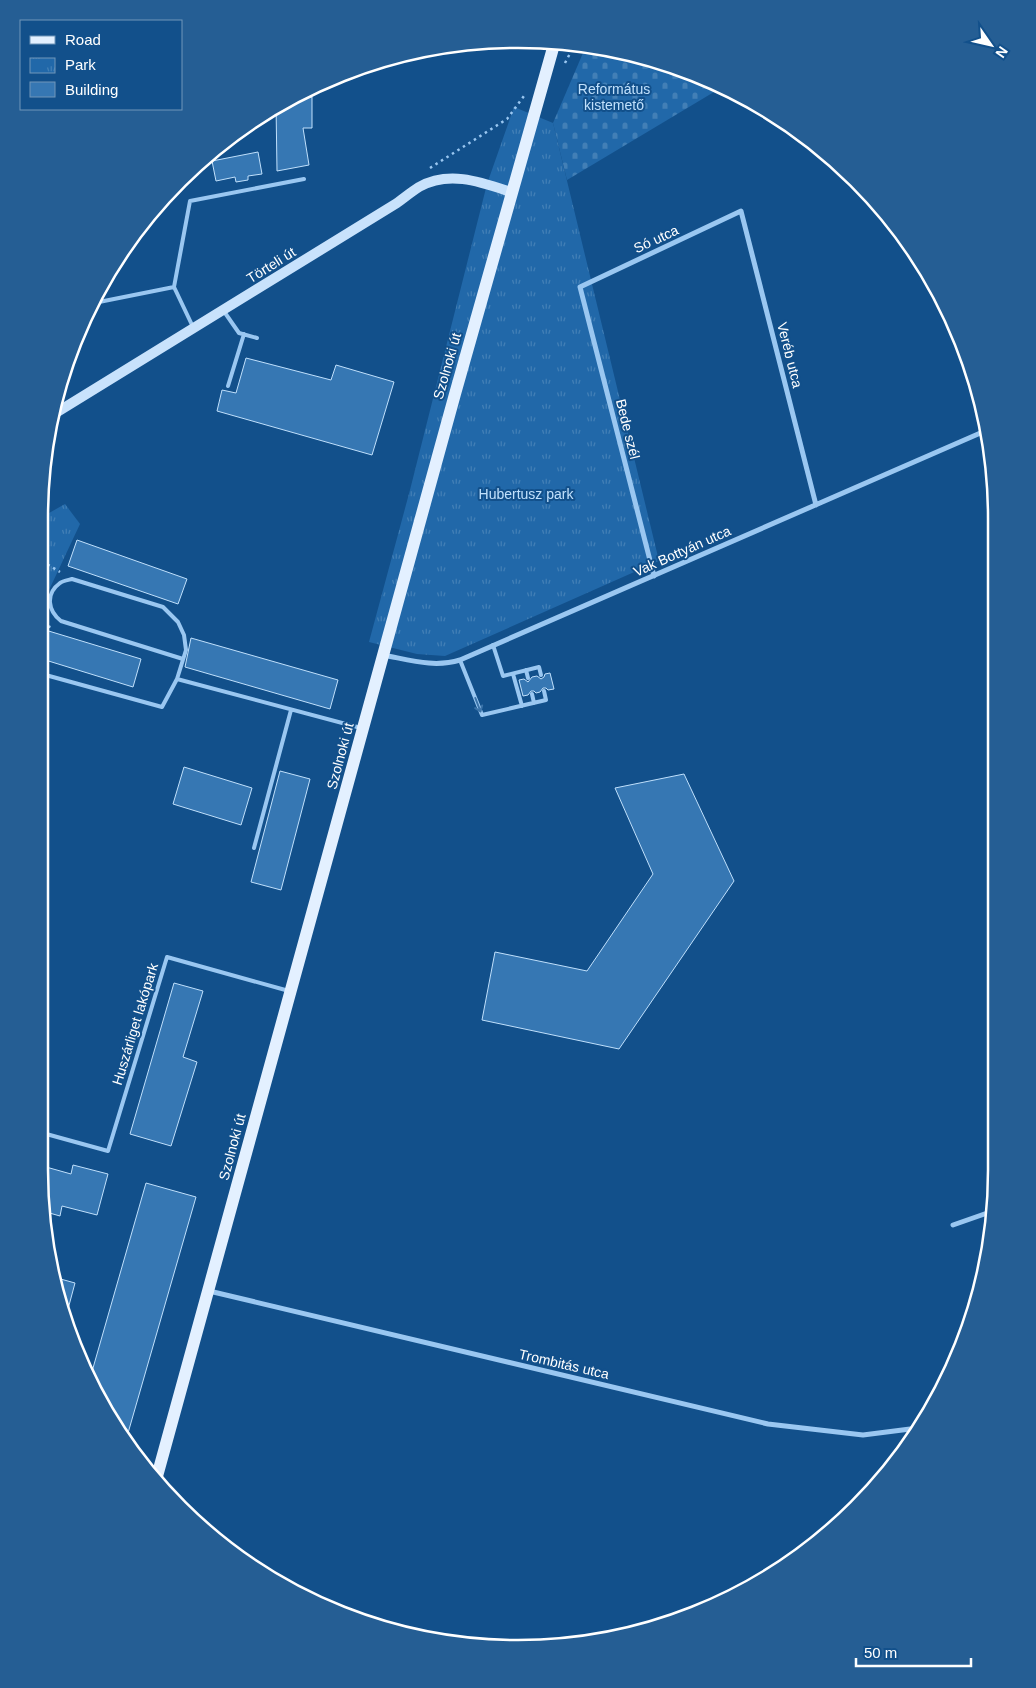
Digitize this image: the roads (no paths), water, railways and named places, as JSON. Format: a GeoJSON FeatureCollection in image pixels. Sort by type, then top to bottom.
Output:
{"type":"FeatureCollection","features":[{"type":"Feature","properties":{"kind":"main road","name":"Szolnoki út"},"geometry":{"type":"LineString","coordinates":[[158,1473],[511,192],[553,49]]}},
{"type":"Feature","properties":{"kind":"main road","name":"Törteli út"},"geometry":{"type":"LineString","coordinates":[[61,410],[420,187],[442,178],[461,178],[511,192]]}},
{"type":"Feature","properties":{"kind":"street","name":"Só utca"},"geometry":{"type":"LineString","coordinates":[[580,287],[741,211]]}},
{"type":"Feature","properties":{"kind":"street","name":"Veréb utca"},"geometry":{"type":"LineString","coordinates":[[741,211],[816,505]]}},
{"type":"Feature","properties":{"kind":"street","name":"Bede szél"},"geometry":{"type":"LineString","coordinates":[[580,287],[654,576]]}},
{"type":"Feature","properties":{"kind":"street","name":"Vak Bottyán utca"},"geometry":{"type":"LineString","coordinates":[[383,654],[433,665],[447,664],[460,660],[980,433]]}},
{"type":"Feature","properties":{"kind":"street"},"geometry":{"type":"LineString","coordinates":[[953,1225],[986,1214]]}},
{"type":"Feature","properties":{"kind":"street","name":"Trombitás utca"},"geometry":{"type":"LineString","coordinates":[[208,1291],[768,1424],[862,1435],[910,1429]]}},
{"type":"Feature","properties":{"kind":"lane"},"geometry":{"type":"LineString","coordinates":[[194,328],[174,287],[190,201],[304,180]]}},
{"type":"Feature","properties":{"kind":"lane"},"geometry":{"type":"LineString","coordinates":[[101,301],[174,287]]}},
{"type":"Feature","properties":{"kind":"lane"},"geometry":{"type":"LineString","coordinates":[[223,310],[239,333],[256,338]]}},
{"type":"Feature","properties":{"kind":"lane"},"geometry":{"type":"LineString","coordinates":[[228,386],[244,334]]}},
{"type":"Feature","properties":{"kind":"lane"},"geometry":{"type":"LineString","coordinates":[[48,676],[162,707],[177,679],[186,650],[184,635],[178,622],[162,608],[72,579],[60,582],[50,595],[50,606],[53,615],[61,621],[183,659]]}},
{"type":"Feature","properties":{"kind":"lane"},"geometry":{"type":"LineString","coordinates":[[493,645],[503,676],[539,667],[540,675]]}},
{"type":"Feature","properties":{"kind":"lane"},"geometry":{"type":"LineString","coordinates":[[460,660],[482,715],[546,700],[544,691]]}},
{"type":"Feature","properties":{"kind":"lane"},"geometry":{"type":"LineString","coordinates":[[526,670],[528,678]]}},
{"type":"Feature","properties":{"kind":"lane"},"geometry":{"type":"LineString","coordinates":[[513,674],[522,706]]}},
{"type":"Feature","properties":{"kind":"lane"},"geometry":{"type":"LineString","coordinates":[[177,679],[291,710],[350,723],[363,728]]}},
{"type":"Feature","properties":{"kind":"lane"},"geometry":{"type":"LineString","coordinates":[[532,694],[534,703]]}},
{"type":"Feature","properties":{"kind":"lane"},"geometry":{"type":"LineString","coordinates":[[254,848],[291,710]]}},
{"type":"Feature","properties":{"kind":"lane","name":"Huszárliget lakópark"},"geometry":{"type":"LineString","coordinates":[[48,1134],[108,1151],[167,957],[291,991]]}},
{"type":"Feature","properties":{"kind":"park label","name":"Református kistemető"},"geometry":{"type":"Point","coordinates":[614,98]}},
{"type":"Feature","properties":{"kind":"park label","name":"Hubertusz park"},"geometry":{"type":"Point","coordinates":[526,494]}}]}
